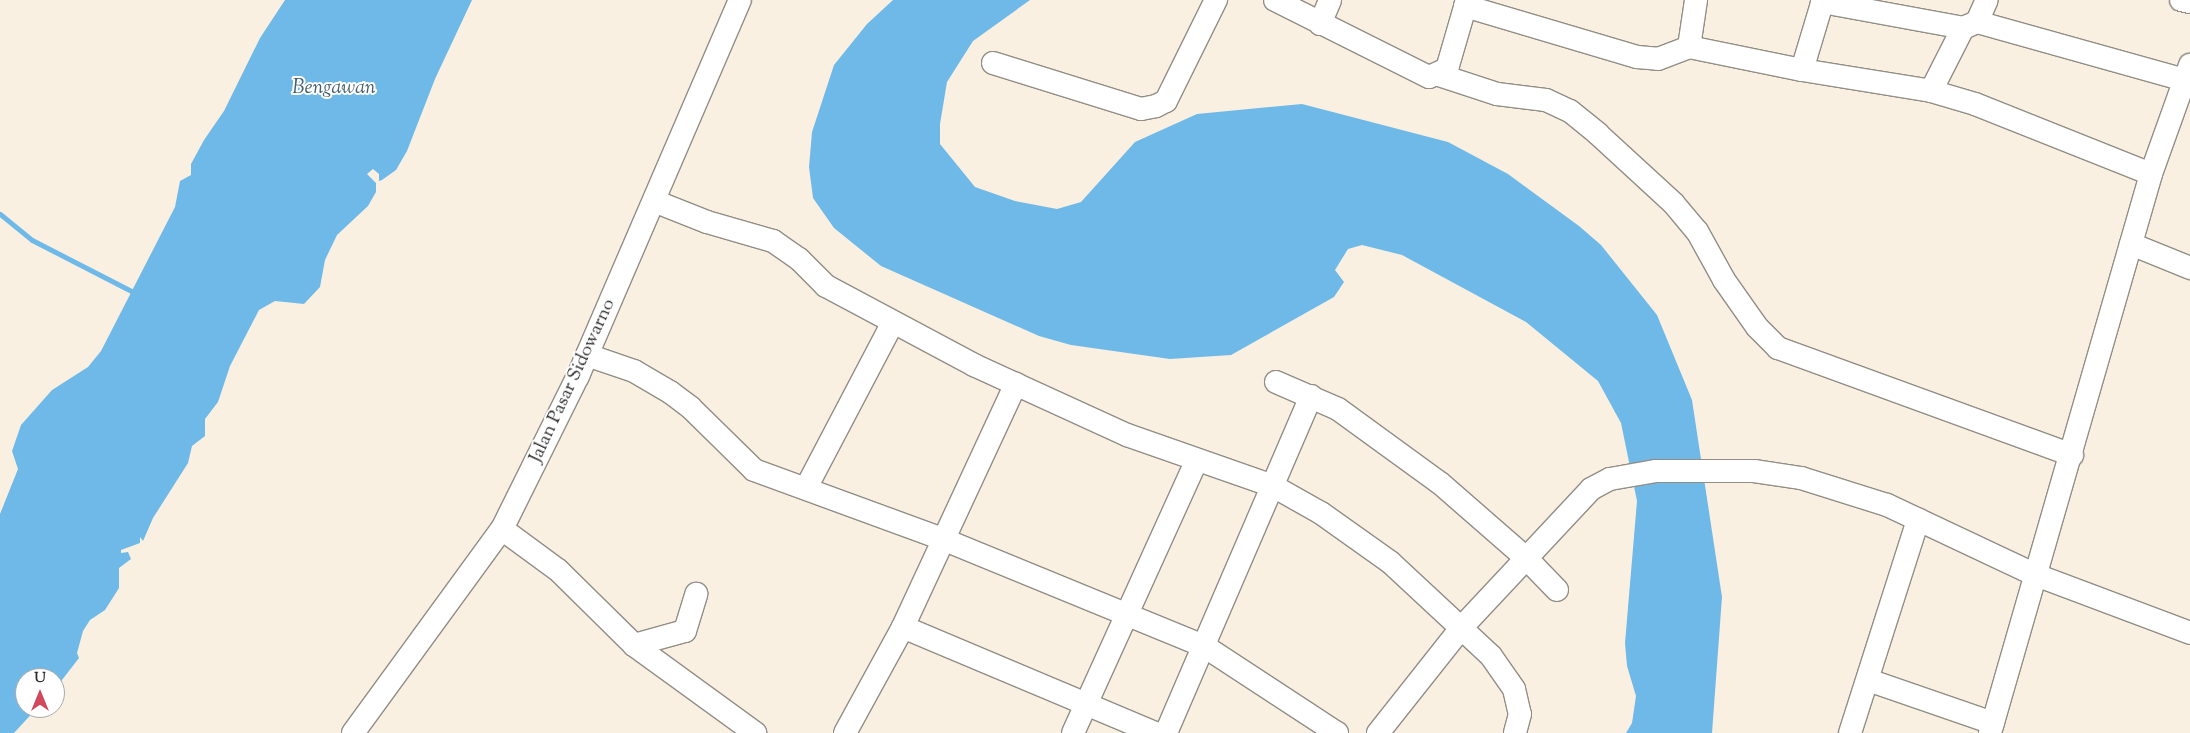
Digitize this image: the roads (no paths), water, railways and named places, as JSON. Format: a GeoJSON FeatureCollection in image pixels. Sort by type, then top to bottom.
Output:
{"type":"FeatureCollection","features":[{"type":"Feature","properties":{"kind":"street","name":"Jalan Pasar Sidowarno"},"geometry":{"type":"LineString","coordinates":[[353,733],[502,529],[587,355],[740,0]]}},
{"type":"Feature","properties":{"kind":"street"},"geometry":{"type":"LineString","coordinates":[[993,63],[1141,109],[1156,106],[1166,101],[1216,0]]}},
{"type":"Feature","properties":{"kind":"street"},"geometry":{"type":"LineString","coordinates":[[1275,0],[1320,24],[1430,76],[1439,75],[1497,94],[1546,100],[1570,111],[1591,128],[1680,211],[1697,231],[1724,280],[1757,327],[1778,348],[2072,455]]}},
{"type":"Feature","properties":{"kind":"street"},"geometry":{"type":"LineString","coordinates":[[1320,24],[1330,0]]}},
{"type":"Feature","properties":{"kind":"street"},"geometry":{"type":"LineString","coordinates":[[1690,47],[1696,0]]}},
{"type":"Feature","properties":{"kind":"street"},"geometry":{"type":"LineString","coordinates":[[1931,91],[1987,0]]}},
{"type":"Feature","properties":{"kind":"street"},"geometry":{"type":"LineString","coordinates":[[2181,0],[2190,2]]}},
{"type":"Feature","properties":{"kind":"street"},"geometry":{"type":"LineString","coordinates":[[1802,70],[1823,1],[1970,25],[2188,72],[2151,174],[2072,455],[1992,728],[1868,680]]}},
{"type":"Feature","properties":{"kind":"street"},"geometry":{"type":"LineString","coordinates":[[1439,75],[1447,69],[1466,3],[1638,57],[1658,59],[1690,47],[1802,70],[1931,91],[1975,104],[2151,174]]}},
{"type":"Feature","properties":{"kind":"street"},"geometry":{"type":"LineString","coordinates":[[654,201],[707,222],[773,241],[799,259],[826,286],[892,322],[1016,384],[1126,435],[1273,486],[1321,513],[1390,562],[1462,627],[1490,656],[1514,690],[1520,714],[1515,733]]}},
{"type":"Feature","properties":{"kind":"street"},"geometry":{"type":"LineString","coordinates":[[2132,244],[2190,268]]}},
{"type":"Feature","properties":{"kind":"street"},"geometry":{"type":"LineString","coordinates":[[806,488],[892,322]]}},
{"type":"Feature","properties":{"kind":"street"},"geometry":{"type":"LineString","coordinates":[[587,355],[634,371],[691,408],[754,470],[945,540],[1126,616],[1204,646],[1337,733]]}},
{"type":"Feature","properties":{"kind":"street"},"geometry":{"type":"LineString","coordinates":[[1276,382],[1338,409],[1440,483],[1528,560],[1557,590]]}},
{"type":"Feature","properties":{"kind":"street"},"geometry":{"type":"LineString","coordinates":[[845,733],[903,627],[1016,384]]}},
{"type":"Feature","properties":{"kind":"street"},"geometry":{"type":"LineString","coordinates":[[1166,733],[1311,396]]}},
{"type":"Feature","properties":{"kind":"street"},"geometry":{"type":"LineString","coordinates":[[1073,733],[1089,703],[1126,616],[1197,460]]}},
{"type":"Feature","properties":{"kind":"street"},"geometry":{"type":"LineString","coordinates":[[1378,733],[1462,627],[1528,560],[1591,489],[1610,479],[1656,471],[1714,470],[1801,478],[1886,505],[2036,575],[2190,633]]}},
{"type":"Feature","properties":{"kind":"street"},"geometry":{"type":"LineString","coordinates":[[1850,733],[1918,520]]}},
{"type":"Feature","properties":{"kind":"street"},"geometry":{"type":"LineString","coordinates":[[502,529],[558,570],[634,646],[755,733]]}},
{"type":"Feature","properties":{"kind":"street"},"geometry":{"type":"LineString","coordinates":[[634,646],[684,631],[696,594]]}},
{"type":"Feature","properties":{"kind":"street"},"geometry":{"type":"LineString","coordinates":[[903,627],[1089,703],[1155,733]]}},
{"type":"Feature","properties":{"kind":"water","name":"Bengawan"},"geometry":{"type":"Polygon","coordinates":[[[285,0],[472,0],[435,79],[407,151],[396,170],[379,181],[379,174],[373,169],[367,174],[376,183],[376,192],[368,206],[337,235],[325,260],[320,287],[304,304],[275,301],[259,310],[230,366],[218,402],[205,419],[205,436],[192,446],[188,463],[153,518],[143,541],[140,537],[140,543],[121,550],[121,553],[128,552],[131,559],[119,568],[119,588],[105,610],[90,620],[83,631],[77,653],[79,658],[65,676],[65,668],[15,668],[15,718],[28,718],[14,733],[0,733],[0,514],[18,469],[12,451],[21,425],[52,390],[88,367],[101,351],[175,207],[180,181],[191,175],[191,164],[204,140],[224,111],[260,38],[285,0]]]}},
{"type":"Feature","properties":{"kind":"water"},"geometry":{"type":"Polygon","coordinates":[[[893,0],[1030,0],[973,41],[947,82],[940,124],[940,144],[975,187],[1015,201],[1057,209],[1081,202],[1135,142],[1197,114],[1302,104],[1448,142],[1508,174],[1579,226],[1601,245],[1657,315],[1692,400],[1722,597],[1712,733],[1626,733],[1632,723],[1636,696],[1627,666],[1625,643],[1637,501],[1621,423],[1598,381],[1526,322],[1402,255],[1362,245],[1348,249],[1335,270],[1344,282],[1334,297],[1231,355],[1170,359],[1071,345],[1039,336],[881,266],[834,228],[813,198],[809,167],[812,132],[834,65],[867,24],[893,0]]]}},
{"type":"Feature","properties":{"kind":"waterway"},"geometry":{"type":"LineString","coordinates":[[0,214],[32,240],[135,293]]}}]}
